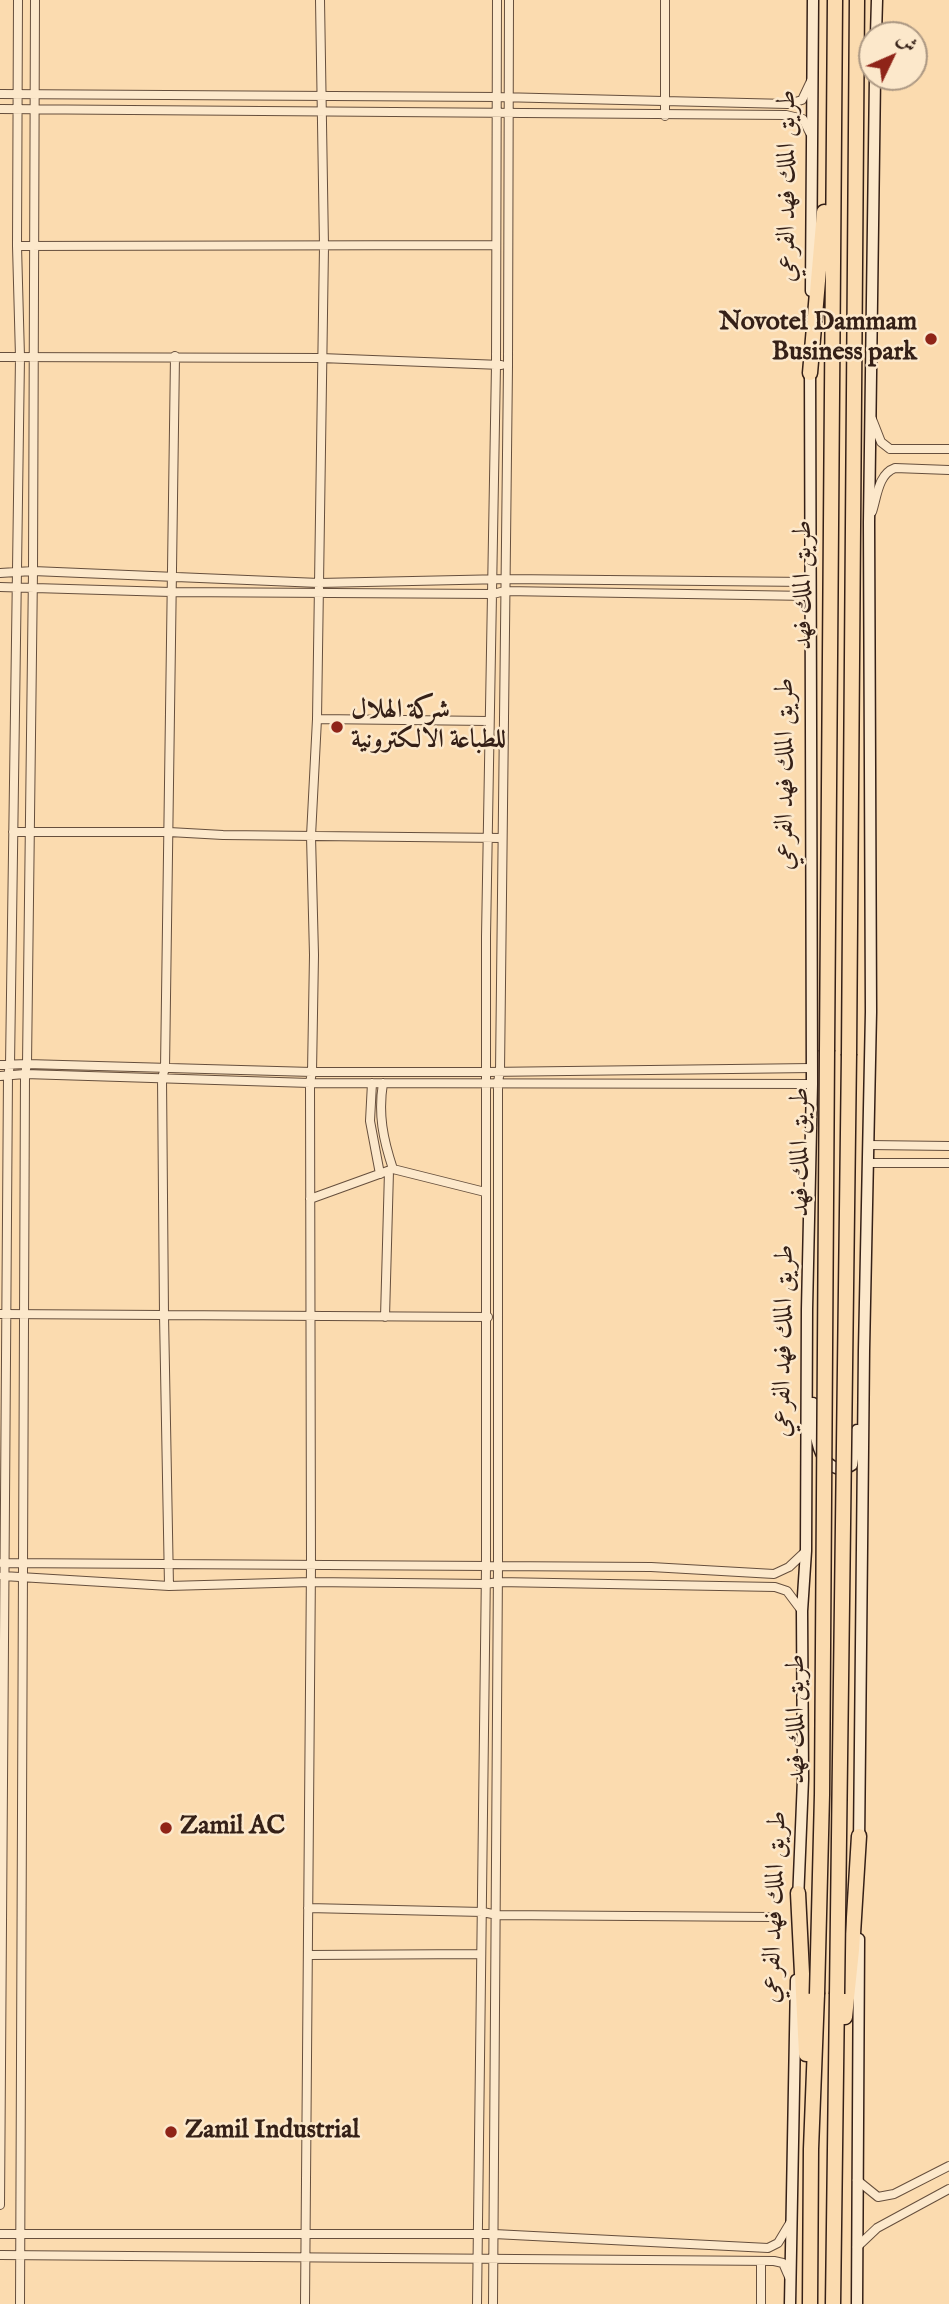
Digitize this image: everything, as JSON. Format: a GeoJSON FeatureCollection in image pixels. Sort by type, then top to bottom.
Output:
{"type":"FeatureCollection","features":[{"type":"Feature","properties":{"kind":"highway","name":"طريق الملك فهد"},"geometry":{"type":"LineString","coordinates":[[810,2304],[811,2150],[822,1781],[835,0]]}},
{"type":"Feature","properties":{"kind":"highway","name":"طريق الملك فهد"},"geometry":{"type":"LineString","coordinates":[[833,2304],[849,1054],[857,0]]}},
{"type":"Feature","properties":{"kind":"highway"},"geometry":{"type":"LineString","coordinates":[[810,373],[833,113]]}},
{"type":"Feature","properties":{"kind":"highway"},"geometry":{"type":"LineString","coordinates":[[836,2102],[852,1950],[859,1836]]}},
{"type":"Feature","properties":{"kind":"highway"},"geometry":{"type":"LineString","coordinates":[[798,1893],[811,2150]]}},
{"type":"Feature","properties":{"kind":"main road","name":"طريق الملك فهد الفرعي"},"geometry":{"type":"LineString","coordinates":[[790,2304],[798,1893],[803,1779],[802,1611],[806,1551],[807,1309],[812,1084],[809,582],[813,0]]}},
{"type":"Feature","properties":{"kind":"main road"},"geometry":{"type":"LineString","coordinates":[[876,21],[877,0]]}},
{"type":"Feature","properties":{"kind":"main road"},"geometry":{"type":"LineString","coordinates":[[857,2304],[863,1350],[871,1012],[869,522],[875,91]]}},
{"type":"Feature","properties":{"kind":"main road"},"geometry":{"type":"LineString","coordinates":[[807,1309],[818,1450],[828,1465],[843,1471],[852,1465],[855,1457],[863,1350]]}},
{"type":"Feature","properties":{"kind":"street"},"geometry":{"type":"LineString","coordinates":[[0,2205],[4,1076],[10,1065],[20,358],[17,246],[18,0]]}},
{"type":"Feature","properties":{"kind":"street"},"geometry":{"type":"LineString","coordinates":[[20,2304],[21,1563],[33,588],[35,0]]}},
{"type":"Feature","properties":{"kind":"street"},"geometry":{"type":"LineString","coordinates":[[304,2304],[311,1582],[310,1083],[314,955],[311,836],[317,719],[324,246],[320,0]]}},
{"type":"Feature","properties":{"kind":"street"},"geometry":{"type":"LineString","coordinates":[[493,2304],[497,1915],[498,1082],[508,366],[503,113],[498,97],[497,0]]}},
{"type":"Feature","properties":{"kind":"street"},"geometry":{"type":"LineString","coordinates":[[477,2304],[486,1584],[485,1083],[488,1072],[495,245],[503,113],[508,99],[509,0]]}},
{"type":"Feature","properties":{"kind":"street"},"geometry":{"type":"LineString","coordinates":[[665,0],[665,116]]}},
{"type":"Feature","properties":{"kind":"street"},"geometry":{"type":"LineString","coordinates":[[18,53],[35,54]]}},
{"type":"Feature","properties":{"kind":"street"},"geometry":{"type":"LineString","coordinates":[[0,94],[498,97],[788,104],[802,100],[813,75]]}},
{"type":"Feature","properties":{"kind":"street"},"geometry":{"type":"LineString","coordinates":[[433,98],[439,113]]}},
{"type":"Feature","properties":{"kind":"street"},"geometry":{"type":"LineString","coordinates":[[0,109],[786,115],[803,120],[812,135]]}},
{"type":"Feature","properties":{"kind":"street"},"geometry":{"type":"LineString","coordinates":[[17,246],[495,245]]}},
{"type":"Feature","properties":{"kind":"street"},"geometry":{"type":"LineString","coordinates":[[169,1586],[162,1078],[165,1068],[175,356]]}},
{"type":"Feature","properties":{"kind":"street"},"geometry":{"type":"LineString","coordinates":[[0,357],[321,358],[508,366]]}},
{"type":"Feature","properties":{"kind":"street"},"geometry":{"type":"LineString","coordinates":[[871,416],[881,442],[890,449],[949,449]]}},
{"type":"Feature","properties":{"kind":"street"},"geometry":{"type":"LineString","coordinates":[[869,522],[883,477],[888,471],[895,468],[949,470]]}},
{"type":"Feature","properties":{"kind":"street"},"geometry":{"type":"LineString","coordinates":[[0,573],[319,583],[491,579],[809,582]]}},
{"type":"Feature","properties":{"kind":"street"},"geometry":{"type":"LineString","coordinates":[[156,576],[171,592]]}},
{"type":"Feature","properties":{"kind":"street"},"geometry":{"type":"LineString","coordinates":[[664,594],[665,580]]}},
{"type":"Feature","properties":{"kind":"street"},"geometry":{"type":"LineString","coordinates":[[307,582],[319,593]]}},
{"type":"Feature","properties":{"kind":"street"},"geometry":{"type":"LineString","coordinates":[[0,587],[171,592],[810,596]]}},
{"type":"Feature","properties":{"kind":"street"},"geometry":{"type":"LineString","coordinates":[[317,719],[489,721]]}},
{"type":"Feature","properties":{"kind":"street"},"geometry":{"type":"LineString","coordinates":[[13,832],[502,838]]}},
{"type":"Feature","properties":{"kind":"street"},"geometry":{"type":"LineString","coordinates":[[0,1065],[312,1072],[812,1068]]}},
{"type":"Feature","properties":{"kind":"street"},"geometry":{"type":"LineString","coordinates":[[643,1082],[644,1070]]}},
{"type":"Feature","properties":{"kind":"street"},"geometry":{"type":"LineString","coordinates":[[4,1076],[25,1074],[310,1083],[812,1084]]}},
{"type":"Feature","properties":{"kind":"street"},"geometry":{"type":"LineString","coordinates":[[372,1083],[370,1121],[387,1171]]}},
{"type":"Feature","properties":{"kind":"street"},"geometry":{"type":"LineString","coordinates":[[383,1083],[380,1104],[387,1171],[385,1317]]}},
{"type":"Feature","properties":{"kind":"street"},"geometry":{"type":"LineString","coordinates":[[869,1145],[949,1146]]}},
{"type":"Feature","properties":{"kind":"street"},"geometry":{"type":"LineString","coordinates":[[867,1163],[949,1163]]}},
{"type":"Feature","properties":{"kind":"street"},"geometry":{"type":"LineString","coordinates":[[310,1199],[387,1171],[485,1192]]}},
{"type":"Feature","properties":{"kind":"street"},"geometry":{"type":"LineString","coordinates":[[4,1314],[498,1316]]}},
{"type":"Feature","properties":{"kind":"street"},"geometry":{"type":"LineString","coordinates":[[3,1563],[651,1567],[774,1574],[789,1567],[806,1551]]}},
{"type":"Feature","properties":{"kind":"street"},"geometry":{"type":"LineString","coordinates":[[408,1566],[408,1583]]}},
{"type":"Feature","properties":{"kind":"street"},"geometry":{"type":"LineString","coordinates":[[650,1583],[651,1567]]}},
{"type":"Feature","properties":{"kind":"street"},"geometry":{"type":"LineString","coordinates":[[3,1576],[169,1586],[311,1582],[498,1582],[775,1587],[787,1591],[802,1611]]}},
{"type":"Feature","properties":{"kind":"street"},"geometry":{"type":"LineString","coordinates":[[1,1895],[21,1894]]}},
{"type":"Feature","properties":{"kind":"street"},"geometry":{"type":"LineString","coordinates":[[308,1908],[483,1912],[497,1915],[772,1916]]}},
{"type":"Feature","properties":{"kind":"street"},"geometry":{"type":"LineString","coordinates":[[1,1918],[21,1918]]}},
{"type":"Feature","properties":{"kind":"street"},"geometry":{"type":"LineString","coordinates":[[308,1955],[481,1954]]}},
{"type":"Feature","properties":{"kind":"street"},"geometry":{"type":"LineString","coordinates":[[857,2180],[878,2197],[894,2193],[949,2165]]}},
{"type":"Feature","properties":{"kind":"street"},"geometry":{"type":"LineString","coordinates":[[857,2247],[877,2228],[949,2189]]}},
{"type":"Feature","properties":{"kind":"street"},"geometry":{"type":"LineString","coordinates":[[0,2234],[494,2234],[768,2248],[778,2243],[790,2223]]}},
{"type":"Feature","properties":{"kind":"street"},"geometry":{"type":"LineString","coordinates":[[0,2255],[494,2257],[761,2262],[783,2263],[790,2278]]}},
{"type":"Feature","properties":{"kind":"street"},"geometry":{"type":"LineString","coordinates":[[761,2262],[761,2304]]}},
{"type":"Feature","properties":{"kind":"place","name":"Novotel Dammam Business park"},"geometry":{"type":"Point","coordinates":[931,339]}},
{"type":"Feature","properties":{"kind":"place","name":"شركة الهلال للطباعة الالكترونية"},"geometry":{"type":"Point","coordinates":[337,727]}},
{"type":"Feature","properties":{"kind":"place","name":"Zamil AC"},"geometry":{"type":"Point","coordinates":[166,1828]}},
{"type":"Feature","properties":{"kind":"place","name":"Zamil Industrial"},"geometry":{"type":"Point","coordinates":[171,2132]}}]}
